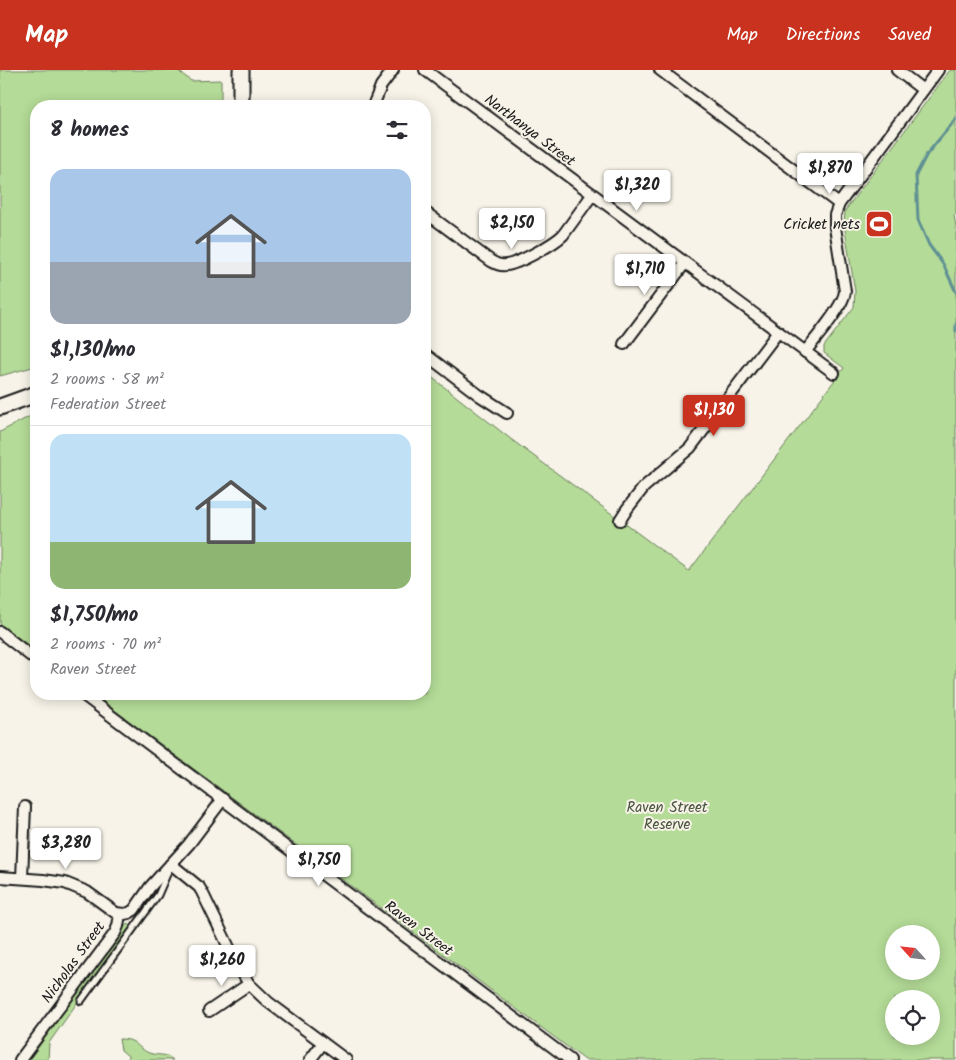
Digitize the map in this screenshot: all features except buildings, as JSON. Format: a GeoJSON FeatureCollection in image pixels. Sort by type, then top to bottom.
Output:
{"type":"FeatureCollection","features":[{"type":"Feature","properties":{"kind":"main road"},"geometry":{"type":"LineString","coordinates":[[241,70],[241,100]]}},
{"type":"Feature","properties":{"kind":"main road"},"geometry":{"type":"LineString","coordinates":[[0,396],[30,386]]}},
{"type":"Feature","properties":{"kind":"main road"},"geometry":{"type":"LineString","coordinates":[[0,408],[30,396]]}},
{"type":"Feature","properties":{"kind":"street"},"geometry":{"type":"LineString","coordinates":[[375,100],[381,86],[393,70]]}},
{"type":"Feature","properties":{"kind":"street","name":"Narthanya Street"},"geometry":{"type":"LineString","coordinates":[[425,70],[834,373]]}},
{"type":"Feature","properties":{"kind":"street"},"geometry":{"type":"LineString","coordinates":[[660,70],[839,204]]}},
{"type":"Feature","properties":{"kind":"street"},"geometry":{"type":"LineString","coordinates":[[896,70],[923,90]]}},
{"type":"Feature","properties":{"kind":"street"},"geometry":{"type":"LineString","coordinates":[[806,352],[839,307],[844,297],[845,291],[835,227],[835,215],[839,204],[938,70]]}},
{"type":"Feature","properties":{"kind":"street"},"geometry":{"type":"LineString","coordinates":[[431,216],[491,261],[505,266],[515,263],[558,240],[592,195]]}},
{"type":"Feature","properties":{"kind":"street"},"geometry":{"type":"LineString","coordinates":[[624,344],[685,262]]}},
{"type":"Feature","properties":{"kind":"street"},"geometry":{"type":"LineString","coordinates":[[620,520],[644,487],[690,448],[778,332]]}},
{"type":"Feature","properties":{"kind":"street"},"geometry":{"type":"LineString","coordinates":[[431,359],[479,395],[507,413]]}},
{"type":"Feature","properties":{"kind":"street"},"geometry":{"type":"LineString","coordinates":[[0,632],[30,655]]}},
{"type":"Feature","properties":{"kind":"street","name":"Raven Street"},"geometry":{"type":"LineString","coordinates":[[90,700],[570,1060]]}},
{"type":"Feature","properties":{"kind":"street","name":"Nicholas Street"},"geometry":{"type":"LineString","coordinates":[[20,1060],[111,939],[117,930],[120,914],[129,913],[134,910],[150,887],[189,844],[223,799]]}},
{"type":"Feature","properties":{"kind":"street"},"geometry":{"type":"LineString","coordinates":[[22,878],[25,807]]}},
{"type":"Feature","properties":{"kind":"street"},"geometry":{"type":"LineString","coordinates":[[171,864],[199,887],[240,971],[249,984],[268,1002],[346,1060]]}},
{"type":"Feature","properties":{"kind":"street"},"geometry":{"type":"LineString","coordinates":[[0,877],[56,881],[76,886],[93,895],[120,914]]}},
{"type":"Feature","properties":{"kind":"street"},"geometry":{"type":"LineString","coordinates":[[209,1011],[249,984]]}},
{"type":"Feature","properties":{"kind":"street"},"geometry":{"type":"LineString","coordinates":[[310,1060],[323,1043]]}},
{"type":"Feature","properties":{"kind":"lane","name":"Nicholas Street"},"geometry":{"type":"LineString","coordinates":[[81,1001],[158,895],[171,864]]}},
{"type":"Feature","properties":{"kind":"green space"},"geometry":{"type":"Polygon","coordinates":[[[0,70],[177,70],[191,81],[221,80],[221,100],[30,100],[30,368],[0,376],[0,70]]]}},
{"type":"Feature","properties":{"kind":"green space","name":"Raven Street Reserve"},"geometry":{"type":"Polygon","coordinates":[[[950,70],[956,70],[956,213],[954,215],[956,226],[956,1060],[585,1060],[101,700],[431,700],[431,377],[512,440],[689,571],[844,368],[824,353],[824,346],[854,307],[855,291],[844,224],[845,211],[849,205],[950,70]]]}},
{"type":"Feature","properties":{"kind":"green space"},"geometry":{"type":"Polygon","coordinates":[[[30,416],[30,646],[0,624],[0,432],[30,416]]]}},
{"type":"Feature","properties":{"kind":"green space"},"geometry":{"type":"Polygon","coordinates":[[[129,924],[130,927],[49,1043],[48,1060],[29,1060],[126,925],[129,924]]]}},
{"type":"Feature","properties":{"kind":"green space"},"geometry":{"type":"Polygon","coordinates":[[[119,1039],[130,1040],[144,1051],[173,1060],[128,1060],[128,1056],[121,1050],[119,1039]]]}},
{"type":"Feature","properties":{"kind":"waterway"},"geometry":{"type":"LineString","coordinates":[[956,119],[927,154],[916,175],[918,220],[929,245],[943,264],[956,292]]}},
{"type":"Feature","properties":{"kind":"waterway"},"geometry":{"type":"LineString","coordinates":[[956,324],[956,331]]}},
{"type":"Feature","properties":{"kind":"place","name":"Cricket nets"},"geometry":{"type":"Point","coordinates":[879,224]}}]}
